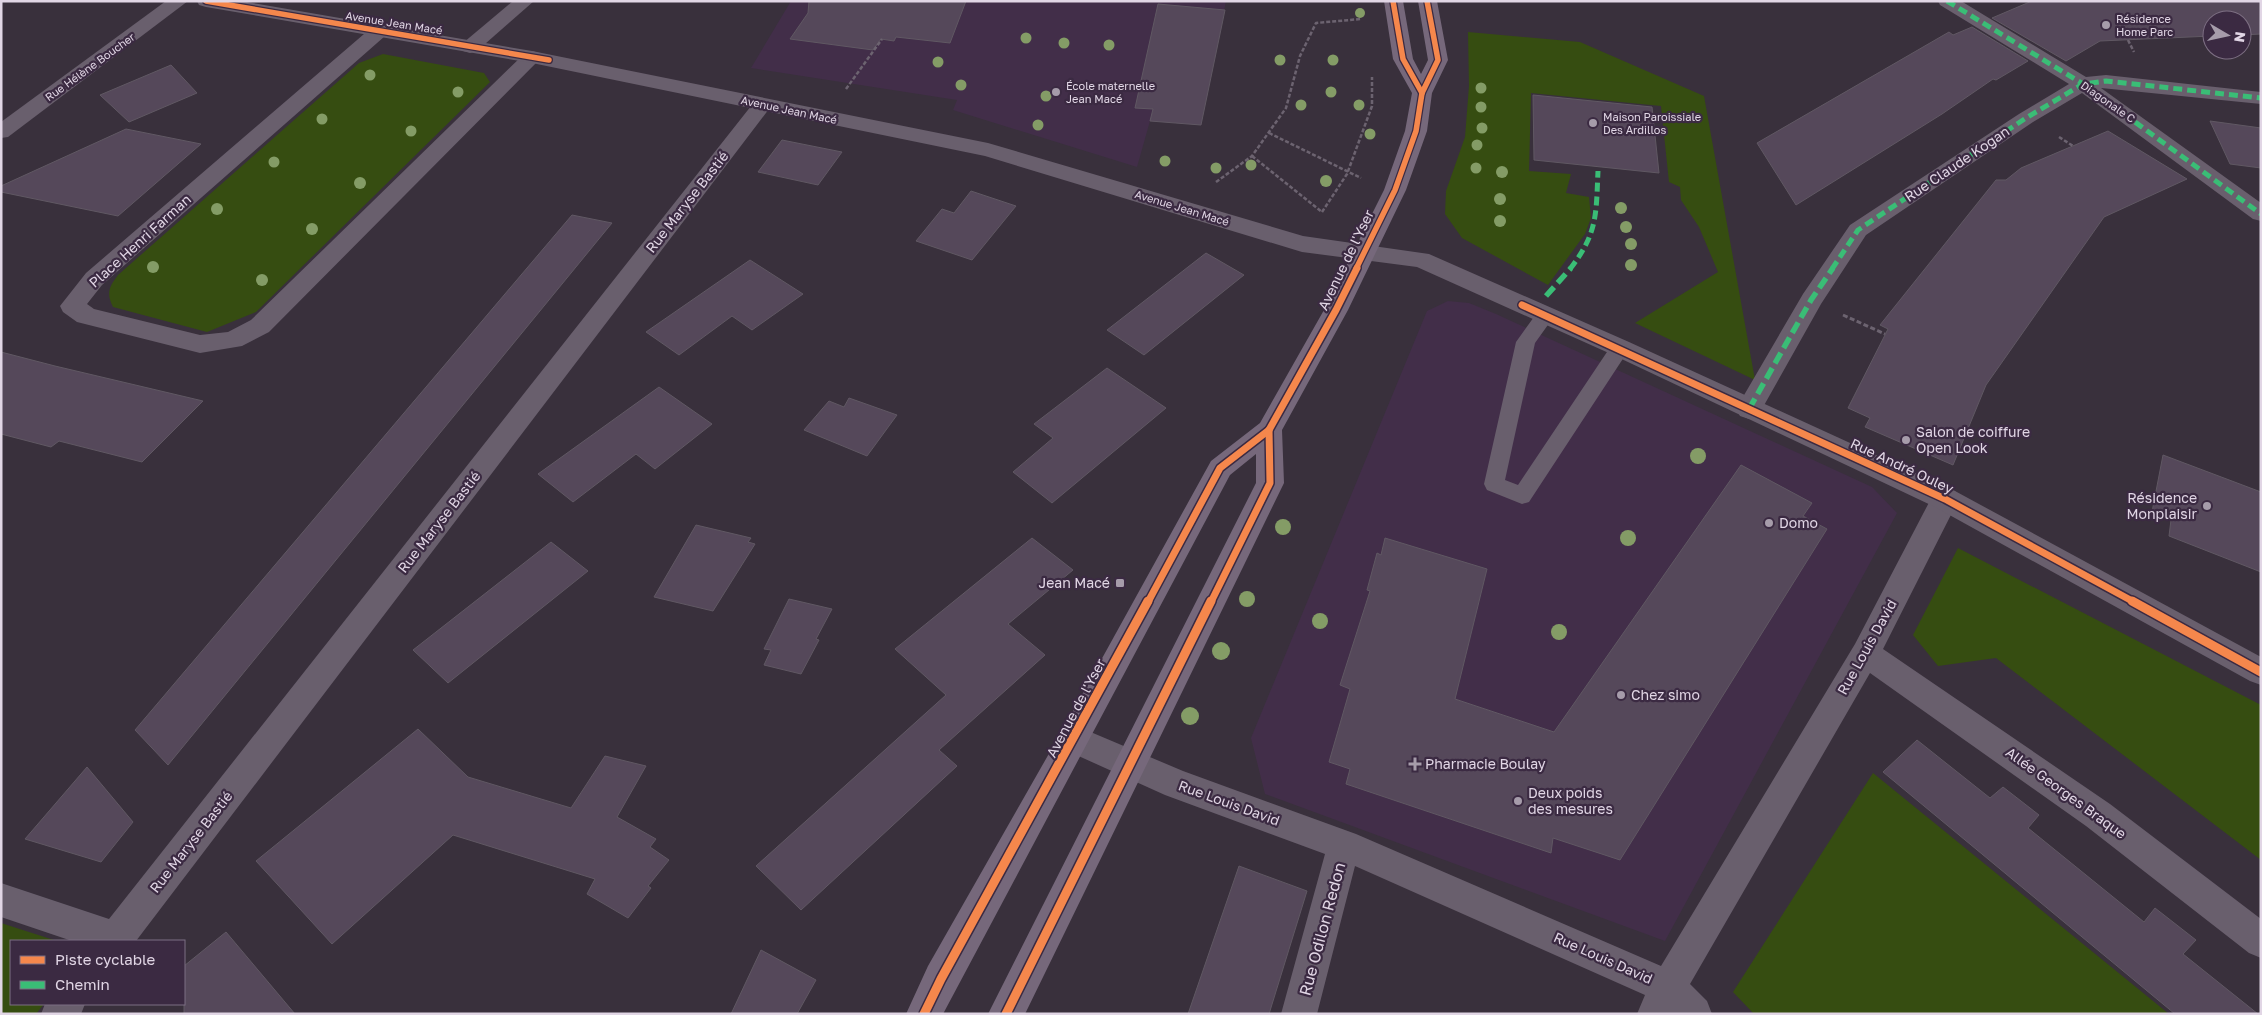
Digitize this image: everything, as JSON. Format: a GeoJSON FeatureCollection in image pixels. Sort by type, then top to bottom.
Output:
{"type":"FeatureCollection","features":[{"type":"Feature","properties":{"kind":"main road","name":"Avenue de l'Yser"},"geometry":{"type":"LineString","coordinates":[[924,1014],[941,979],[1074,739],[1220,468],[1269,430],[1336,310],[1395,190],[1416,131],[1422,93],[1438,60],[1427,1]]}},
{"type":"Feature","properties":{"kind":"main road"},"geometry":{"type":"LineString","coordinates":[[1394,10],[1403,59],[1422,93]]}},
{"type":"Feature","properties":{"kind":"main road"},"geometry":{"type":"LineString","coordinates":[[1006,1014],[1270,483],[1269,430]]}},
{"type":"Feature","properties":{"kind":"street","name":"Rue Hélène Boucher"},"geometry":{"type":"LineString","coordinates":[[1,132],[179,1]]}},
{"type":"Feature","properties":{"kind":"street","name":"Avenue Jean Macé"},"geometry":{"type":"LineString","coordinates":[[206,1],[532,57],[988,150],[1302,244],[1364,252]]}},
{"type":"Feature","properties":{"kind":"street"},"geometry":{"type":"LineString","coordinates":[[470,47],[525,1]]}},
{"type":"Feature","properties":{"kind":"street","name":"Diagonale C"},"geometry":{"type":"LineString","coordinates":[[1947,1],[2083,84],[2261,214]]}},
{"type":"Feature","properties":{"kind":"street","name":"Place Henri Farman"},"geometry":{"type":"LineString","coordinates":[[378,32],[94,279],[72,306],[86,316],[200,344],[233,340],[260,326],[532,57]]}},
{"type":"Feature","properties":{"kind":"street","name":"Rue Claude Kogan"},"geometry":{"type":"LineString","coordinates":[[1749,409],[1811,300],[1858,230],[2026,118],[2083,84],[2106,81],[2261,98]]}},
{"type":"Feature","properties":{"kind":"street","name":"Rue Maryse Bastié"},"geometry":{"type":"LineString","coordinates":[[1,900],[116,940],[762,105]]}},
{"type":"Feature","properties":{"kind":"street","name":"Rue André Ouley"},"geometry":{"type":"LineString","coordinates":[[1364,252],[1421,260],[1620,348],[1945,500],[2261,672]]}},
{"type":"Feature","properties":{"kind":"street","name":"Rue Louis David"},"geometry":{"type":"LineString","coordinates":[[1074,739],[1176,784],[1344,845],[1662,1000],[1866,653],[1945,500]]}},
{"type":"Feature","properties":{"kind":"street","name":"Allée Georges Braque"},"geometry":{"type":"LineString","coordinates":[[1866,653],[2098,815],[2261,941]]}},
{"type":"Feature","properties":{"kind":"street","name":"Rue Odilon Redon"},"geometry":{"type":"LineString","coordinates":[[1300,1014],[1344,845]]}},
{"type":"Feature","properties":{"kind":"street"},"geometry":{"type":"LineString","coordinates":[[1662,1000],[1694,1014]]}},
{"type":"Feature","properties":{"kind":"lane"},"geometry":{"type":"LineString","coordinates":[[1546,315],[1526,342],[1494,484],[1522,496],[1620,348]]}},
{"type":"Feature","properties":{"kind":"path"},"geometry":{"type":"LineString","coordinates":[[1182,208],[1252,156],[1269,133],[1286,108],[1300,56],[1316,23],[1394,10]]}},
{"type":"Feature","properties":{"kind":"path"},"geometry":{"type":"LineString","coordinates":[[850,84],[882,39]]}},
{"type":"Feature","properties":{"kind":"path"},"geometry":{"type":"LineString","coordinates":[[1252,156],[1322,212],[1347,174],[1372,106],[1372,73]]}},
{"type":"Feature","properties":{"kind":"path"},"geometry":{"type":"LineString","coordinates":[[1269,133],[1286,138],[1347,174],[1395,190]]}},
{"type":"Feature","properties":{"kind":"path"},"geometry":{"type":"LineString","coordinates":[[1811,300],[1885,334]]}},
{"type":"Feature","properties":{"kind":"shaded area","name":"École maternelle Jean Macé"},"geometry":{"type":"Polygon","coordinates":[[[791,1],[1226,1],[1201,125],[1150,121],[1137,167],[953,110],[957,100],[751,68],[791,1]]]}},
{"type":"Feature","properties":{"kind":"shaded area"},"geometry":{"type":"Polygon","coordinates":[[[1448,301],[1469,303],[1496,314],[1872,487],[1897,513],[1665,941],[1265,794],[1251,738],[1427,311],[1448,301]]]}},
{"type":"Feature","properties":{"kind":"green space"},"geometry":{"type":"Polygon","coordinates":[[[1468,32],[1580,42],[1704,96],[1755,380],[1635,323],[1718,272],[1699,227],[1681,200],[1680,187],[1669,182],[1661,106],[1531,93],[1529,171],[1571,174],[1566,193],[1589,197],[1591,218],[1585,234],[1548,285],[1462,238],[1445,214],[1446,191],[1465,137],[1469,86],[1468,32]]]}},
{"type":"Feature","properties":{"kind":"green space"},"geometry":{"type":"Polygon","coordinates":[[[383,54],[484,73],[490,82],[256,312],[207,332],[113,307],[109,294],[112,283],[118,275],[359,63],[383,54]]]}},
{"type":"Feature","properties":{"kind":"green space"},"geometry":{"type":"Polygon","coordinates":[[[1958,548],[2261,705],[2261,860],[1996,658],[1938,666],[1913,635],[1958,548]]]}},
{"type":"Feature","properties":{"kind":"green space"},"geometry":{"type":"Polygon","coordinates":[[[1873,773],[2169,1014],[1754,1014],[1733,992],[1873,773]]]}},
{"type":"Feature","properties":{"kind":"green space"},"geometry":{"type":"Polygon","coordinates":[[[1,923],[54,940],[10,940],[10,1005],[43,1005],[36,1014],[1,1014],[1,923]]]}},
{"type":"Feature","properties":{"kind":"building"},"geometry":{"type":"Polygon","coordinates":[[[809,1],[966,1],[950,43],[896,37],[894,41],[881,39],[873,50],[790,39],[808,13],[809,1]]]}},
{"type":"Feature","properties":{"kind":"building","name":"Résidence Home Parc"},"geometry":{"type":"Polygon","coordinates":[[[2032,1],[2261,1],[2261,34],[2252,34],[2252,10],[2202,10],[2202,36],[2100,41],[2066,61],[1992,18],[2032,1]]]}},
{"type":"Feature","properties":{"kind":"building"},"geometry":{"type":"Polygon","coordinates":[[[1158,4],[1225,10],[1201,125],[1150,121],[1153,109],[1135,108],[1158,4]]]}},
{"type":"Feature","properties":{"kind":"building"},"geometry":{"type":"Polygon","coordinates":[[[1972,27],[2028,61],[1996,80],[1993,79],[1942,114],[1796,205],[1757,143],[1949,32],[1953,35],[1972,27]]]}},
{"type":"Feature","properties":{"kind":"building"},"geometry":{"type":"Polygon","coordinates":[[[171,65],[197,93],[129,122],[100,95],[171,65]]]}},
{"type":"Feature","properties":{"kind":"building","name":"Maison Paroissiale Des Ardillos"},"geometry":{"type":"Polygon","coordinates":[[[1533,95],[1652,107],[1659,173],[1534,160],[1533,95]]]}},
{"type":"Feature","properties":{"kind":"building"},"geometry":{"type":"Polygon","coordinates":[[[2210,121],[2261,128],[2261,168],[2230,164],[2210,121]]]}},
{"type":"Feature","properties":{"kind":"building"},"geometry":{"type":"Polygon","coordinates":[[[126,129],[201,144],[118,216],[1,192],[1,186],[126,129]]]}},
{"type":"Feature","properties":{"kind":"building"},"geometry":{"type":"Polygon","coordinates":[[[2108,131],[2187,179],[2104,217],[1986,385],[1953,465],[1865,427],[1870,418],[1848,408],[1888,329],[1880,325],[1996,180],[2006,180],[2021,168],[2108,131]]]}},
{"type":"Feature","properties":{"kind":"building"},"geometry":{"type":"Polygon","coordinates":[[[782,140],[842,152],[818,185],[758,172],[782,140]]]}},
{"type":"Feature","properties":{"kind":"building"},"geometry":{"type":"Polygon","coordinates":[[[971,191],[1016,206],[972,260],[916,241],[942,209],[954,213],[971,191]]]}},
{"type":"Feature","properties":{"kind":"building"},"geometry":{"type":"Polygon","coordinates":[[[572,215],[612,223],[168,765],[135,730],[572,215]]]}},
{"type":"Feature","properties":{"kind":"building"},"geometry":{"type":"Polygon","coordinates":[[[1206,253],[1244,275],[1144,355],[1107,330],[1206,253]]]}},
{"type":"Feature","properties":{"kind":"building"},"geometry":{"type":"Polygon","coordinates":[[[750,260],[803,294],[752,330],[732,316],[679,355],[646,332],[750,260]]]}},
{"type":"Feature","properties":{"kind":"building"},"geometry":{"type":"Polygon","coordinates":[[[1,352],[203,401],[142,462],[59,441],[51,447],[1,434],[1,352]]]}},
{"type":"Feature","properties":{"kind":"building"},"geometry":{"type":"Polygon","coordinates":[[[1107,368],[1166,408],[1052,503],[1013,472],[1053,438],[1034,424],[1107,368]]]}},
{"type":"Feature","properties":{"kind":"building"},"geometry":{"type":"Polygon","coordinates":[[[659,387],[712,424],[655,469],[636,454],[573,502],[538,474],[659,387]]]}},
{"type":"Feature","properties":{"kind":"building"},"geometry":{"type":"Polygon","coordinates":[[[849,398],[897,415],[867,456],[804,430],[829,401],[844,407],[849,398]]]}},
{"type":"Feature","properties":{"kind":"building","name":"Résidence Monplaisir"},"geometry":{"type":"Polygon","coordinates":[[[2163,455],[2261,492],[2261,572],[2169,536],[2171,520],[2152,512],[2163,455]]]}},
{"type":"Feature","properties":{"kind":"building"},"geometry":{"type":"Polygon","coordinates":[[[1741,465],[1812,503],[1803,516],[1827,529],[1620,860],[1553,838],[1551,853],[1346,784],[1350,769],[1329,762],[1350,689],[1340,685],[1370,591],[1367,590],[1377,553],[1381,555],[1385,538],[1487,569],[1455,699],[1554,732],[1741,465]]]}},
{"type":"Feature","properties":{"kind":"building"},"geometry":{"type":"Polygon","coordinates":[[[696,525],[751,538],[748,542],[755,544],[713,611],[654,597],[696,525]]]}},
{"type":"Feature","properties":{"kind":"building"},"geometry":{"type":"Polygon","coordinates":[[[1032,538],[1073,570],[1008,624],[1045,655],[939,750],[957,766],[801,910],[756,866],[946,695],[895,649],[1032,538]]]}},
{"type":"Feature","properties":{"kind":"building"},"geometry":{"type":"Polygon","coordinates":[[[551,542],[588,571],[448,683],[413,650],[551,542]]]}},
{"type":"Feature","properties":{"kind":"building"},"geometry":{"type":"Polygon","coordinates":[[[789,599],[832,609],[816,639],[819,640],[801,674],[764,665],[771,650],[764,649],[789,599]]]}},
{"type":"Feature","properties":{"kind":"building"},"geometry":{"type":"Polygon","coordinates":[[[418,729],[468,777],[571,808],[605,756],[646,766],[617,817],[656,839],[650,847],[669,860],[648,886],[651,888],[628,918],[587,894],[595,879],[453,835],[332,944],[256,861],[418,729]]]}},
{"type":"Feature","properties":{"kind":"building"},"geometry":{"type":"Polygon","coordinates":[[[1917,740],[1990,798],[2003,787],[2039,815],[2028,828],[2144,922],[2155,908],[2196,940],[2183,954],[2258,1014],[2175,1014],[1883,772],[1917,740]]]}},
{"type":"Feature","properties":{"kind":"building"},"geometry":{"type":"Polygon","coordinates":[[[87,767],[133,822],[101,862],[25,839],[87,767]]]}},
{"type":"Feature","properties":{"kind":"building"},"geometry":{"type":"Polygon","coordinates":[[[1239,866],[1307,891],[1269,1014],[1188,1014],[1239,866]]]}},
{"type":"Feature","properties":{"kind":"building"},"geometry":{"type":"Polygon","coordinates":[[[226,932],[295,1014],[184,1014],[185,965],[226,932]]]}},
{"type":"Feature","properties":{"kind":"building"},"geometry":{"type":"Polygon","coordinates":[[[761,950],[816,980],[797,1014],[731,1014],[761,950]]]}},
{"type":"Feature","properties":{"kind":"marked path"},"geometry":{"type":"LineString","coordinates":[[1947,1],[2083,84],[2261,214]]}},
{"type":"Feature","properties":{"kind":"marked path"},"geometry":{"type":"LineString","coordinates":[[1749,409],[1811,300],[1858,230],[2026,118],[2083,84],[2106,81],[2261,98]]}},
{"type":"Feature","properties":{"kind":"marked path"},"geometry":{"type":"LineString","coordinates":[[1546,296],[1570,270],[1589,241],[1597,213],[1598,171]]}},
{"type":"Feature","properties":{"kind":"cycle path"},"geometry":{"type":"LineString","coordinates":[[206,1],[549,60]]}},
{"type":"Feature","properties":{"kind":"cycle path"},"geometry":{"type":"LineString","coordinates":[[1393,1],[1403,59],[1422,93]]}},
{"type":"Feature","properties":{"kind":"cycle path"},"geometry":{"type":"LineString","coordinates":[[924,1014],[941,979],[1074,739],[1220,468],[1269,430],[1336,310],[1395,190],[1416,131],[1422,93],[1438,60],[1427,1]]}},
{"type":"Feature","properties":{"kind":"cycle path"},"geometry":{"type":"LineString","coordinates":[[1522,305],[1945,499],[2261,672]]}},
{"type":"Feature","properties":{"kind":"cycle path"},"geometry":{"type":"LineString","coordinates":[[1006,1014],[1270,483],[1269,430]]}},
{"type":"Feature","properties":{"kind":"place","name":"Résidence Home Parc"},"geometry":{"type":"Point","coordinates":[2106,25]}},
{"type":"Feature","properties":{"kind":"place","name":"École maternelle Jean Macé"},"geometry":{"type":"Point","coordinates":[1056,92]}},
{"type":"Feature","properties":{"kind":"place","name":"Maison Paroissiale Des Ardillos"},"geometry":{"type":"Point","coordinates":[1593,123]}},
{"type":"Feature","properties":{"kind":"place","name":"Salon de coiffure Open Look"},"geometry":{"type":"Point","coordinates":[1906,440]}},
{"type":"Feature","properties":{"kind":"place","name":"Résidence Monplaisir"},"geometry":{"type":"Point","coordinates":[2207,506]}},
{"type":"Feature","properties":{"kind":"place","name":"Domo"},"geometry":{"type":"Point","coordinates":[1769,523]}},
{"type":"Feature","properties":{"kind":"place","name":"Jean Macé"},"geometry":{"type":"Point","coordinates":[1120,583]}},
{"type":"Feature","properties":{"kind":"place","name":"Chez simo"},"geometry":{"type":"Point","coordinates":[1621,695]}},
{"type":"Feature","properties":{"kind":"place","name":"Pharmacie Boulay"},"geometry":{"type":"Point","coordinates":[1415,764]}},
{"type":"Feature","properties":{"kind":"place","name":"Deux poids des mesures"},"geometry":{"type":"Point","coordinates":[1518,801]}}]}
